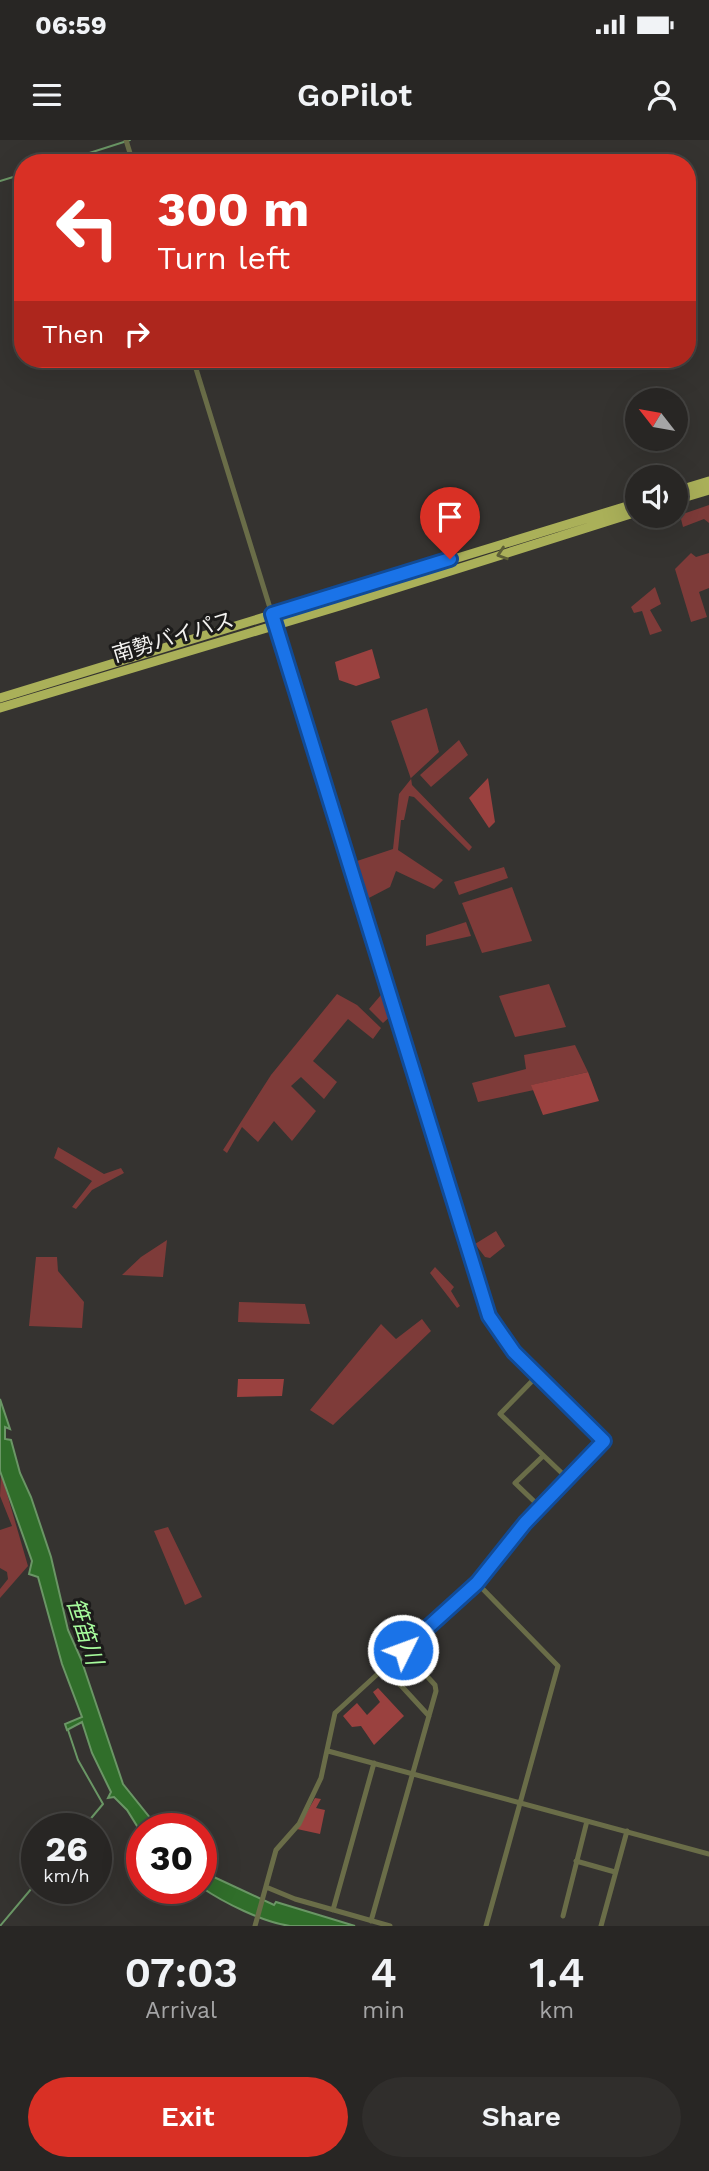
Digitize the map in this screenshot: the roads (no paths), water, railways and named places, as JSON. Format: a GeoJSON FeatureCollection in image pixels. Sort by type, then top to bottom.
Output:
{"type":"FeatureCollection","features":[{"type":"Feature","properties":{"kind":"highway"},"geometry":{"type":"LineString","coordinates":[[688,487],[709,481]]}},
{"type":"Feature","properties":{"kind":"highway"},"geometry":{"type":"LineString","coordinates":[[688,496],[709,490]]}},
{"type":"Feature","properties":{"kind":"highway","name":"南勢バイパス"},"geometry":{"type":"LineString","coordinates":[[0,698],[625,507]]}},
{"type":"Feature","properties":{"kind":"highway","name":"南勢バイパス"},"geometry":{"type":"LineString","coordinates":[[0,708],[625,516]]}},
{"type":"Feature","properties":{"kind":"street"},"geometry":{"type":"LineString","coordinates":[[196,368],[489,1316],[514,1352],[604,1441],[540,1507],[477,1583],[335,1713],[321,1778],[299,1824],[276,1850],[255,1926]]}},
{"type":"Feature","properties":{"kind":"street"},"geometry":{"type":"LineString","coordinates":[[538,1375],[500,1414],[567,1478]]}},
{"type":"Feature","properties":{"kind":"street"},"geometry":{"type":"LineString","coordinates":[[540,1507],[515,1483],[542,1457]]}},
{"type":"Feature","properties":{"kind":"street"},"geometry":{"type":"LineString","coordinates":[[477,1583],[558,1666],[486,1926]]}},
{"type":"Feature","properties":{"kind":"street"},"geometry":{"type":"LineString","coordinates":[[372,1921],[414,1773],[435,1685],[403,1650]]}},
{"type":"Feature","properties":{"kind":"street"},"geometry":{"type":"LineString","coordinates":[[384,1667],[429,1716]]}},
{"type":"Feature","properties":{"kind":"street"},"geometry":{"type":"LineString","coordinates":[[328,1751],[709,1854]]}},
{"type":"Feature","properties":{"kind":"street"},"geometry":{"type":"LineString","coordinates":[[333,1910],[374,1763]]}},
{"type":"Feature","properties":{"kind":"street"},"geometry":{"type":"LineString","coordinates":[[563,1916],[587,1821]]}},
{"type":"Feature","properties":{"kind":"street"},"geometry":{"type":"LineString","coordinates":[[601,1926],[627,1832]]}},
{"type":"Feature","properties":{"kind":"street"},"geometry":{"type":"LineString","coordinates":[[576,1861],[615,1872]]}},
{"type":"Feature","properties":{"kind":"street"},"geometry":{"type":"LineString","coordinates":[[267,1887],[390,1926]]}},
{"type":"Feature","properties":{"kind":"waterway"},"geometry":{"type":"LineString","coordinates":[[86,154],[130,140]]}},
{"type":"Feature","properties":{"kind":"waterway"},"geometry":{"type":"LineString","coordinates":[[0,181],[14,177]]}},
{"type":"Feature","properties":{"kind":"waterway"},"geometry":{"type":"LineString","coordinates":[[68,1730],[78,1760],[103,1804],[95,1813]]}},
{"type":"Feature","properties":{"kind":"waterway"},"geometry":{"type":"LineString","coordinates":[[0,1926],[21,1901]]}},
{"type":"Feature","properties":{"kind":"water label","name":"笹笛川"},"geometry":{"type":"Point","coordinates":[85,1631]}}]}
